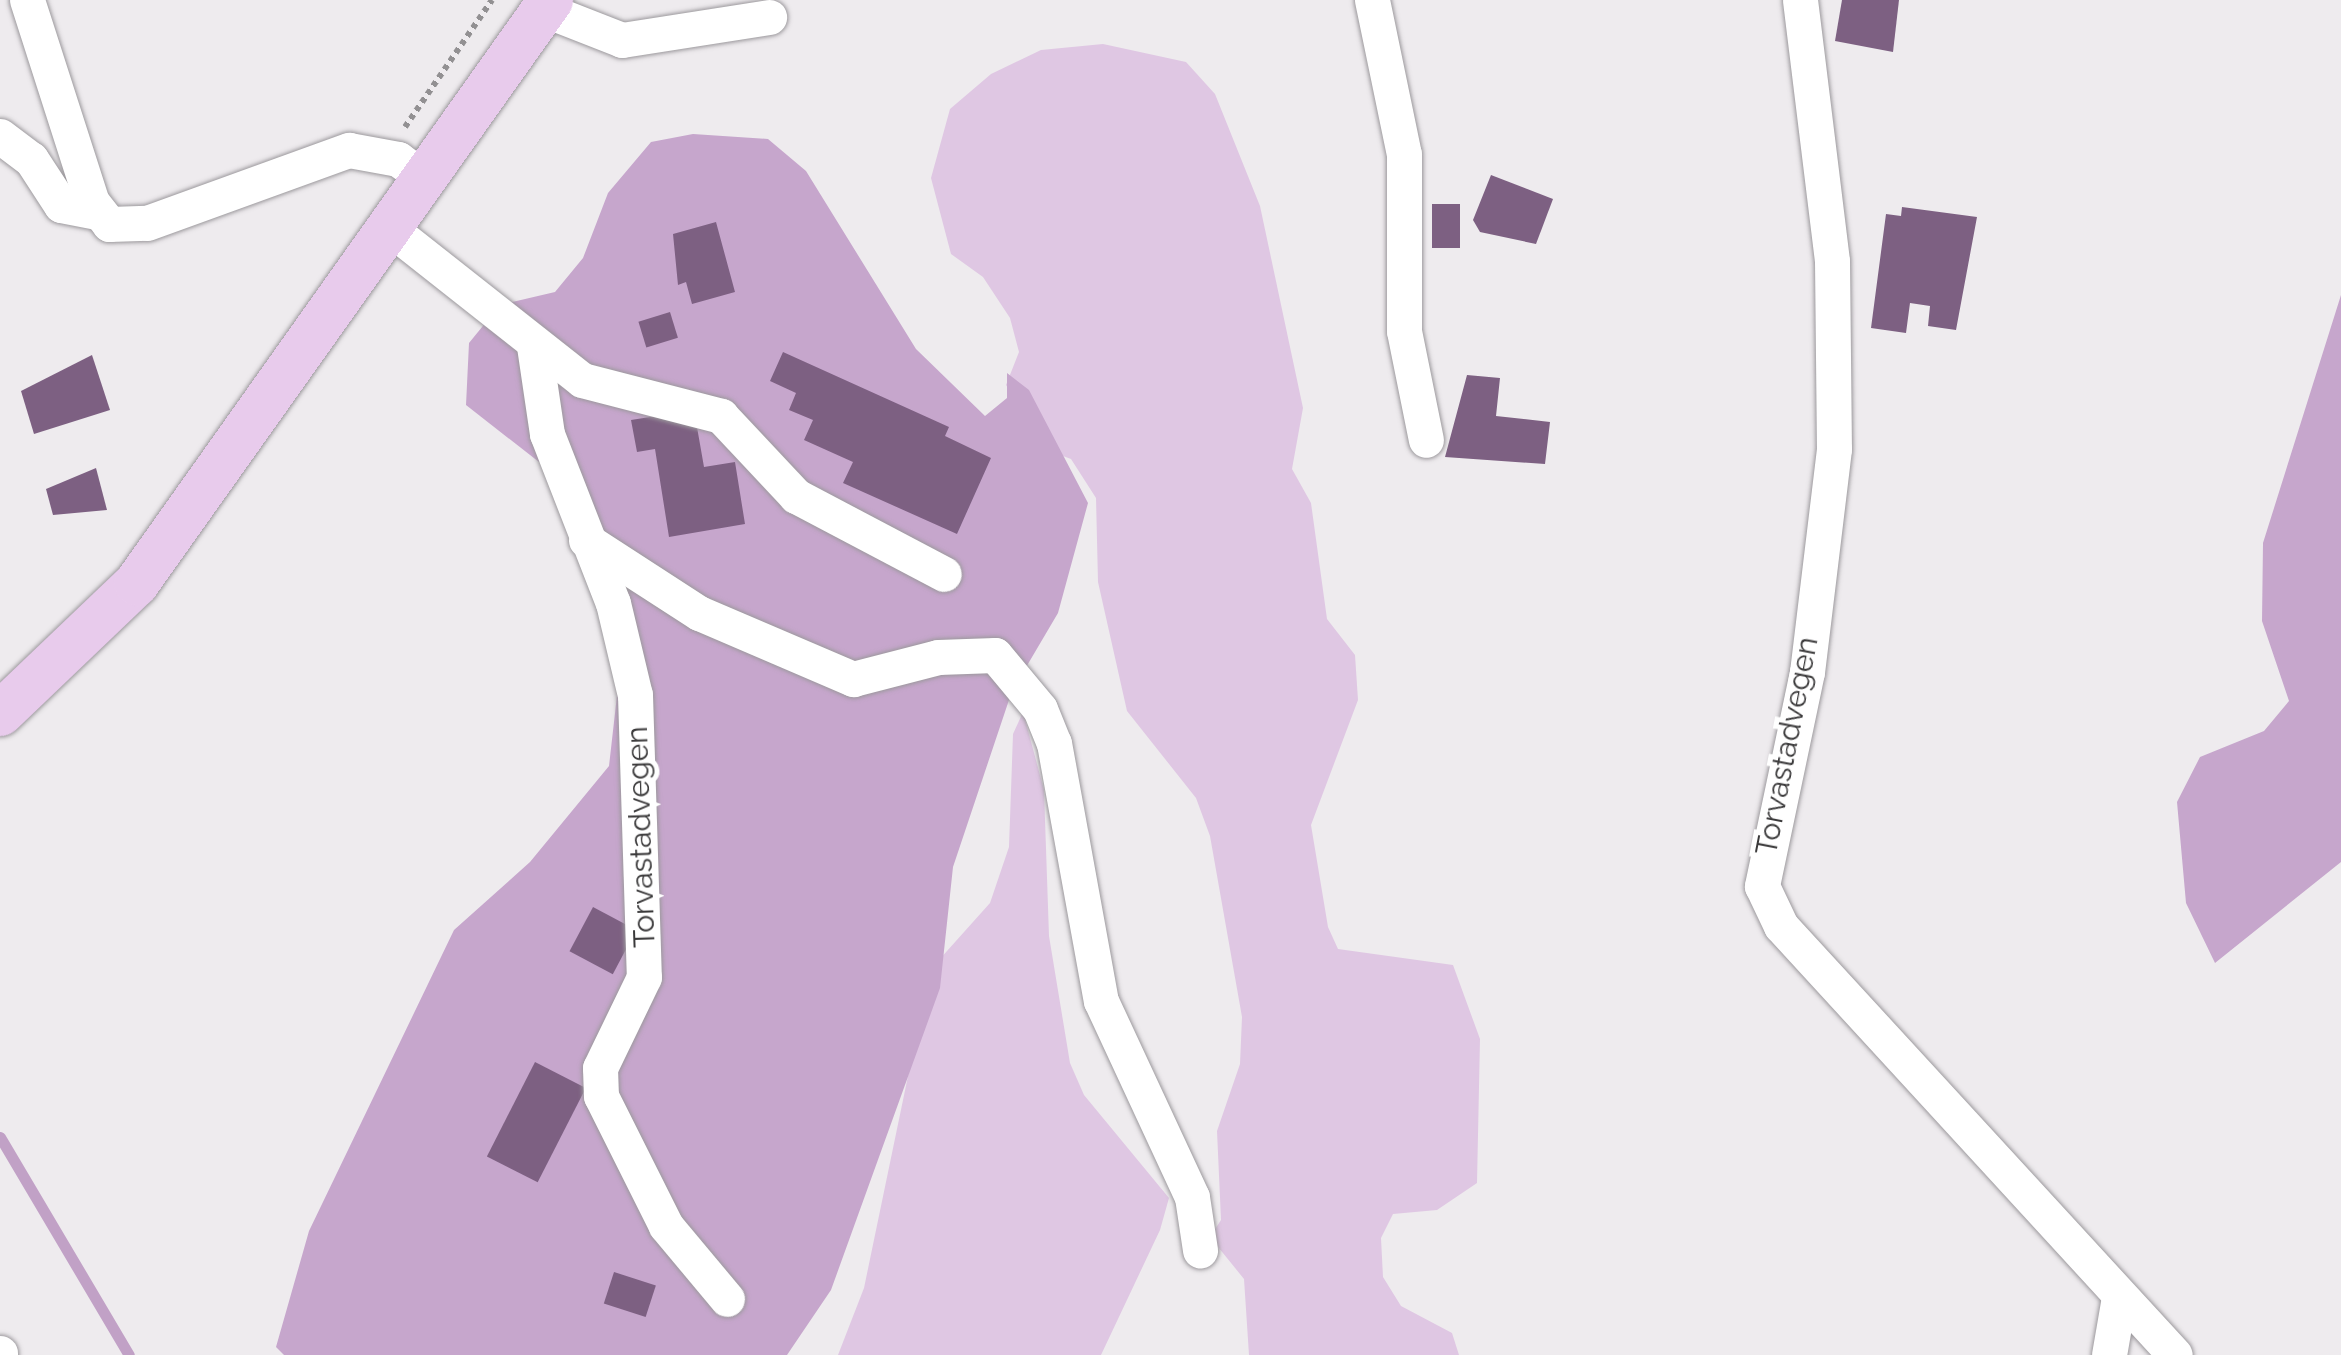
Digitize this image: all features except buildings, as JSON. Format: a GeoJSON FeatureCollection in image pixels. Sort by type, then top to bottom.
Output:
{"type":"FeatureCollection","features":[{"type":"Feature","properties":{"kind":"main road"},"geometry":{"type":"LineString","coordinates":[[0,713],[136,583],[421,176],[547,5]]}},
{"type":"Feature","properties":{"kind":"lane"},"geometry":{"type":"LineString","coordinates":[[27,0],[98,212],[109,224],[147,224],[349,150],[398,159],[421,176]]}},
{"type":"Feature","properties":{"kind":"lane"},"geometry":{"type":"LineString","coordinates":[[1372,0],[1404,154],[1404,332],[1426,440]]}},
{"type":"Feature","properties":{"kind":"lane","name":"Torvastadvegen"},"geometry":{"type":"LineString","coordinates":[[1800,0],[1832,261],[1834,449],[1807,672],[1762,886],[1781,926],[2118,1303],[2175,1355]]}},
{"type":"Feature","properties":{"kind":"lane"},"geometry":{"type":"LineString","coordinates":[[547,5],[622,40],[769,16]]}},
{"type":"Feature","properties":{"kind":"lane"},"geometry":{"type":"LineString","coordinates":[[0,136],[31,159],[61,205],[98,212]]}},
{"type":"Feature","properties":{"kind":"lane"},"geometry":{"type":"LineString","coordinates":[[387,226],[534,346],[582,380],[721,416],[796,496],[944,574]]}},
{"type":"Feature","properties":{"kind":"lane","name":"Torvastadvegen"},"geometry":{"type":"LineString","coordinates":[[534,346],[533,384],[635,694],[648,885],[644,977],[600,1068],[600,1096],[666,1226],[727,1299]]}},
{"type":"Feature","properties":{"kind":"lane"},"geometry":{"type":"LineString","coordinates":[[586,540],[699,613],[853,679],[938,657],[995,655],[1040,709],[1054,743],[1101,1000],[1192,1197],[1200,1250]]}},
{"type":"Feature","properties":{"kind":"lane"},"geometry":{"type":"LineString","coordinates":[[2109,1355],[2118,1303]]}},
{"type":"Feature","properties":{"kind":"shaded area"},"geometry":{"type":"Polygon","coordinates":[[[1103,44],[1186,62],[1215,94],[1260,206],[1303,408],[1292,469],[1311,503],[1327,619],[1355,655],[1358,700],[1311,825],[1328,927],[1338,949],[1453,965],[1480,1039],[1477,1183],[1437,1210],[1393,1214],[1381,1238],[1383,1277],[1401,1306],[1452,1333],[1459,1355],[1249,1355],[1244,1279],[1210,1237],[1221,1220],[1217,1131],[1240,1064],[1242,1017],[1210,836],[1196,798],[1127,711],[1098,582],[1096,498],[1071,459],[1047,450],[1006,385],[1019,352],[1010,318],[983,277],[951,254],[931,178],[950,109],[991,74],[1041,50],[1103,44]]]}},
{"type":"Feature","properties":{"kind":"shaded area"},"geometry":{"type":"Polygon","coordinates":[[[693,134],[768,139],[806,171],[916,349],[985,416],[1007,398],[1007,373],[1029,390],[1088,503],[1058,613],[1012,691],[953,867],[940,988],[831,1290],[787,1355],[284,1355],[276,1347],[309,1231],[454,930],[530,862],[609,766],[619,678],[562,480],[466,405],[469,343],[500,305],[555,292],[583,258],[608,193],[651,142],[693,134]]]}},
{"type":"Feature","properties":{"kind":"shaded area"},"geometry":{"type":"Polygon","coordinates":[[[2341,295],[2341,862],[2215,963],[2186,903],[2177,802],[2200,757],[2264,731],[2289,701],[2262,621],[2263,543],[2341,295]]]}},
{"type":"Feature","properties":{"kind":"shaded area"},"geometry":{"type":"Polygon","coordinates":[[[1023,712],[1044,790],[1049,936],[1070,1063],[1084,1095],[1169,1198],[1160,1230],[1101,1355],[838,1355],[864,1288],[930,970],[990,903],[1009,847],[1013,734],[1023,712]]]}},
{"type":"Feature","properties":{"kind":"waterway"},"geometry":{"type":"LineString","coordinates":[[0,1137],[129,1355]]}}]}
